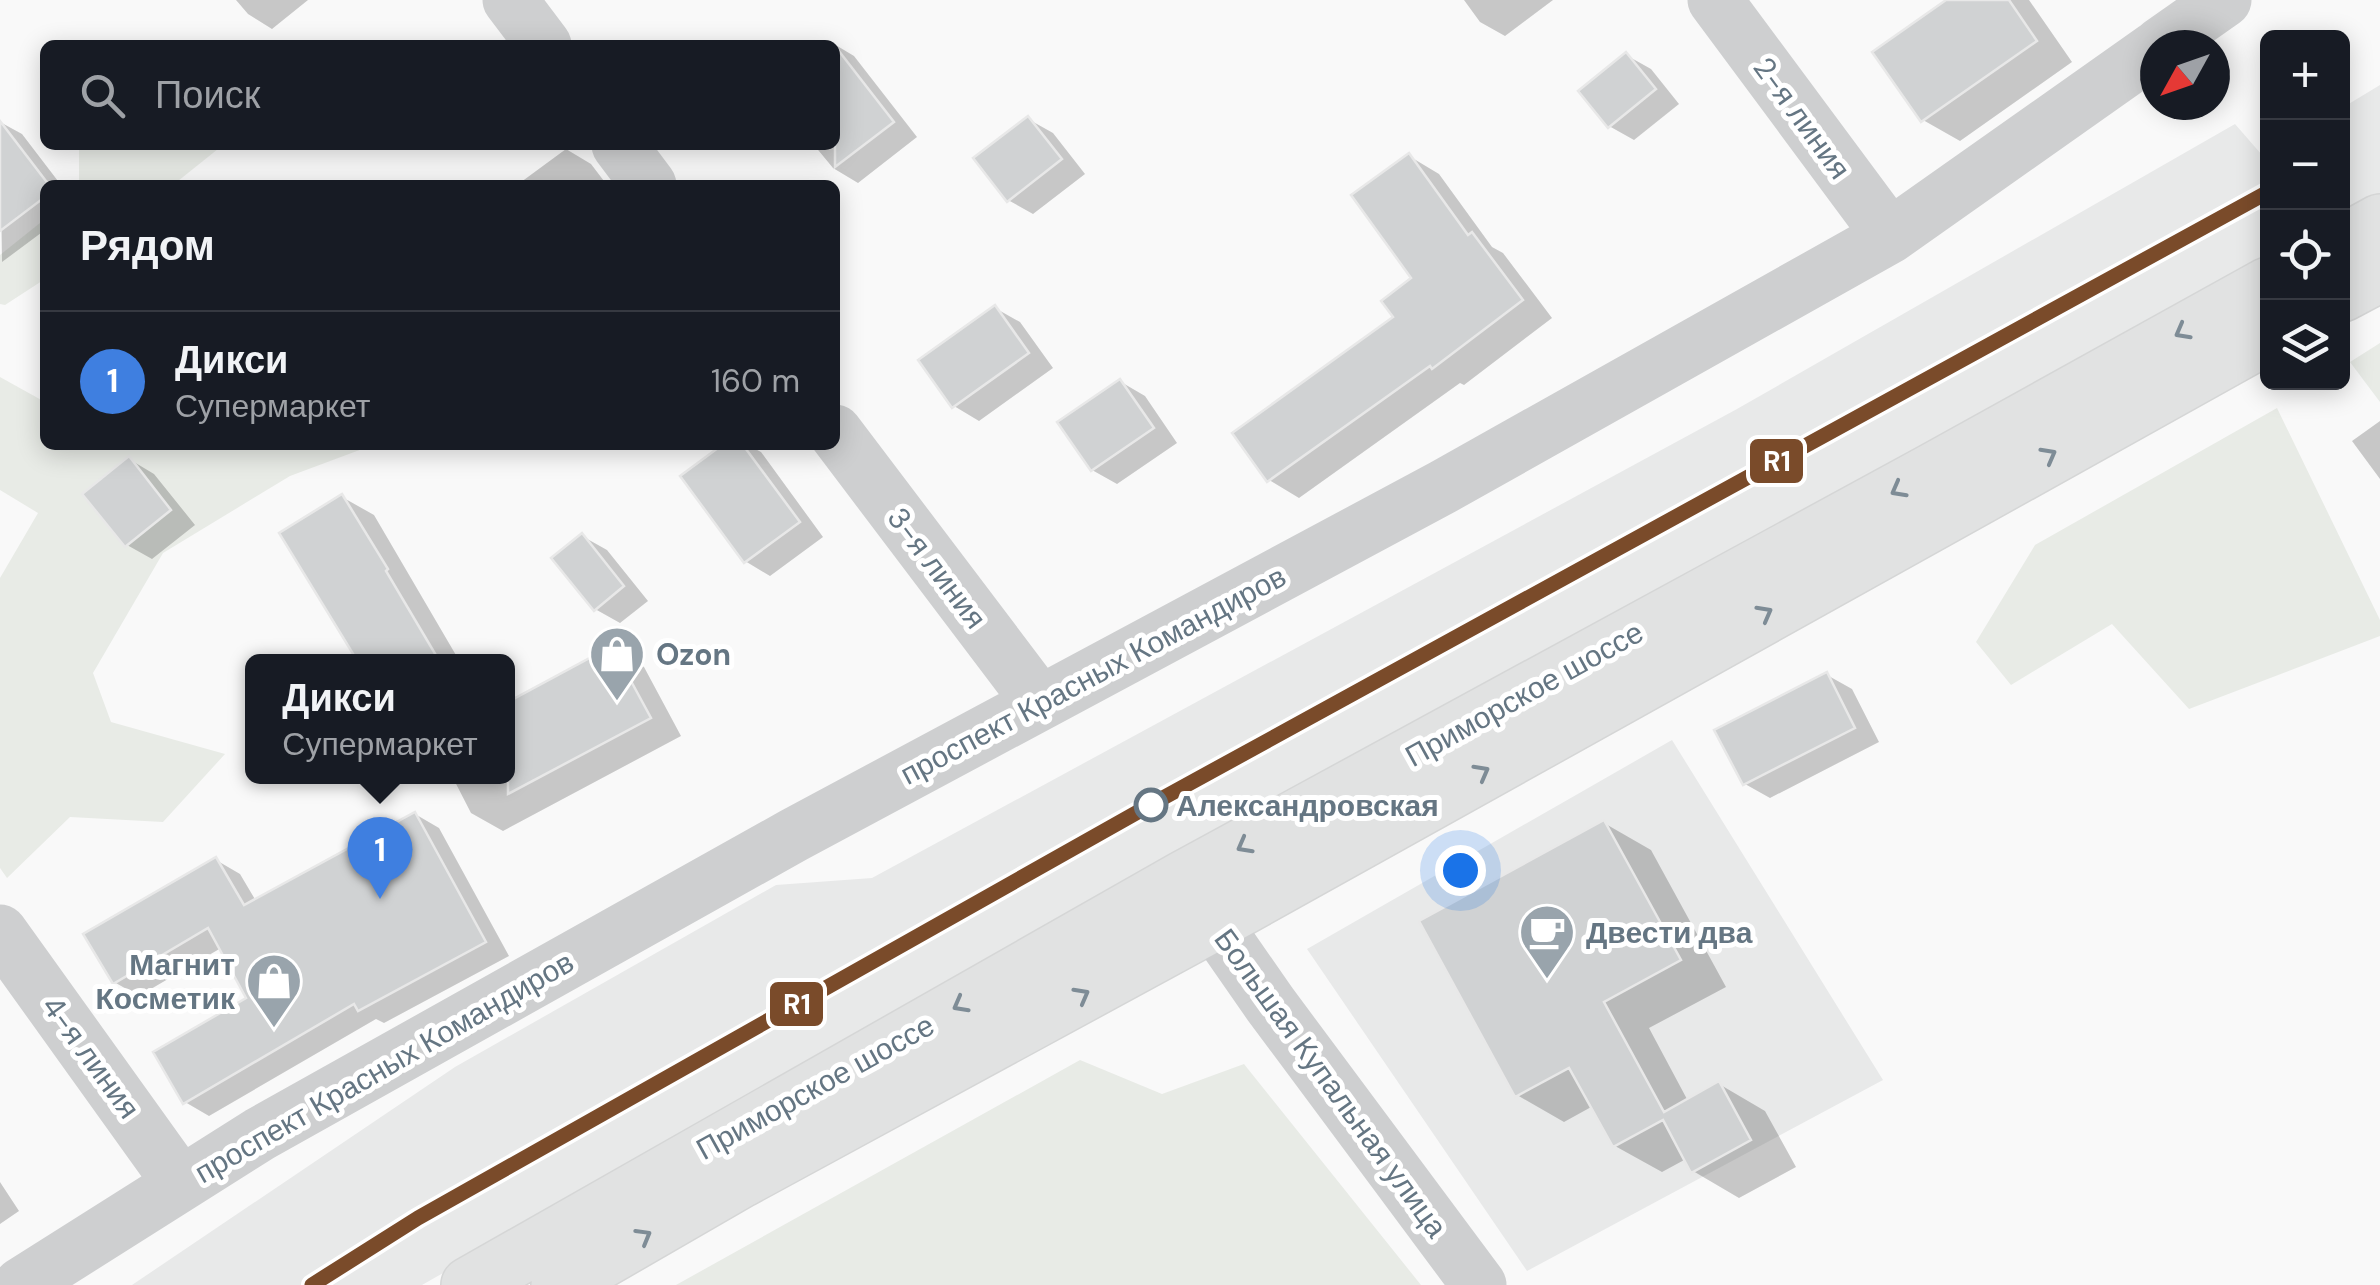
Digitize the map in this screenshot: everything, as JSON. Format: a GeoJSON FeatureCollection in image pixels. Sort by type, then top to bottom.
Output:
{"type":"FeatureCollection","features":[{"type":"Feature","properties":{"kind":"highway"},"geometry":{"type":"LineString","coordinates":[[2350,239],[2380,222]]}},
{"type":"Feature","properties":{"kind":"highway"},"geometry":{"type":"LineString","coordinates":[[2350,290],[2380,274]]}},
{"type":"Feature","properties":{"kind":"highway","name":"Приморское шоссе"},"geometry":{"type":"LineString","coordinates":[[559,1285],[741,1180],[1198,901],[1932,472],[2260,289]]}},
{"type":"Feature","properties":{"kind":"highway","name":"Приморское шоссе"},"geometry":{"type":"LineString","coordinates":[[469,1285],[2260,340]]}},
{"type":"Feature","properties":{"kind":"street"},"geometry":{"type":"LineString","coordinates":[[510,0],[540,40]]}},
{"type":"Feature","properties":{"kind":"street","name":"2-я линия"},"geometry":{"type":"LineString","coordinates":[[1715,0],[1890,236]]}},
{"type":"Feature","properties":{"kind":"street","name":"проспект Красных Командиров"},"geometry":{"type":"LineString","coordinates":[[2182,30],[2224,0]]}},
{"type":"Feature","properties":{"kind":"street","name":"проспект Красных Командиров"},"geometry":{"type":"LineString","coordinates":[[21,1285],[260,1134],[794,834],[1443,487],[1890,236],[2140,60]]}},
{"type":"Feature","properties":{"kind":"street"},"geometry":{"type":"LineString","coordinates":[[623,150],[645,180]]}},
{"type":"Feature","properties":{"kind":"street","name":"3-я линия"},"geometry":{"type":"LineString","coordinates":[[840,439],[1040,704]]}},
{"type":"Feature","properties":{"kind":"street","name":"Большая Купальная улица"},"geometry":{"type":"LineString","coordinates":[[1198,901],[1479,1285]]}},
{"type":"Feature","properties":{"kind":"street","name":"4-я линия"},"geometry":{"type":"LineString","coordinates":[[0,932],[180,1183]]}},
{"type":"Feature","properties":{"kind":"shaded area"},"geometry":{"type":"Polygon","coordinates":[[[2380,85],[2380,198],[2350,215],[2350,120],[2350,103],[2380,85]]]}},
{"type":"Feature","properties":{"kind":"shaded area"},"geometry":{"type":"Polygon","coordinates":[[[2235,124],[2260,153],[2260,264],[709,1122],[422,1285],[132,1285],[455,1067],[776,885],[872,878],[1737,409],[2235,124]]]}},
{"type":"Feature","properties":{"kind":"shaded area"},"geometry":{"type":"Polygon","coordinates":[[[79,150],[217,150],[179,180],[79,180],[79,150]]]}},
{"type":"Feature","properties":{"kind":"shaded area"},"geometry":{"type":"Polygon","coordinates":[[[40,223],[40,282],[5,305],[0,304],[0,255],[40,223]]]}},
{"type":"Feature","properties":{"kind":"shaded area"},"geometry":{"type":"Polygon","coordinates":[[[2380,343],[2380,402],[2350,362],[2380,343]]]}},
{"type":"Feature","properties":{"kind":"shaded area"},"geometry":{"type":"Polygon","coordinates":[[[0,377],[40,399],[40,450],[360,450],[290,476],[163,553],[93,673],[111,722],[225,754],[163,822],[70,817],[7,878],[0,868],[0,578],[38,513],[0,490],[0,377]]]}},
{"type":"Feature","properties":{"kind":"shaded area"},"geometry":{"type":"Polygon","coordinates":[[[2277,408],[2380,620],[2380,636],[2189,709],[2112,624],[2011,685],[1976,642],[2035,545],[2277,408]]]}},
{"type":"Feature","properties":{"kind":"shaded area"},"geometry":{"type":"Polygon","coordinates":[[[1672,740],[1883,1080],[1527,1271],[1307,949],[1672,740]]]}},
{"type":"Feature","properties":{"kind":"shaded area"},"geometry":{"type":"Polygon","coordinates":[[[1080,1060],[1162,1094],[1244,1064],[1421,1285],[676,1285],[1080,1060]]]}},
{"type":"Feature","properties":{"kind":"building"},"geometry":{"type":"Polygon","coordinates":[[[1946,0],[2009,0],[2037,41],[1921,122],[1872,52],[1946,0]]]}},
{"type":"Feature","properties":{"kind":"building"},"geometry":{"type":"Polygon","coordinates":[[[840,52],[894,122],[835,167],[835,150],[840,150],[840,52]]]}},
{"type":"Feature","properties":{"kind":"building"},"geometry":{"type":"Polygon","coordinates":[[[1626,52],[1656,89],[1608,128],[1578,91],[1626,52]]]}},
{"type":"Feature","properties":{"kind":"building"},"geometry":{"type":"Polygon","coordinates":[[[1028,116],[1062,159],[1007,202],[973,158],[1028,116]]]}},
{"type":"Feature","properties":{"kind":"building"},"geometry":{"type":"Polygon","coordinates":[[[0,121],[45,180],[40,180],[40,201],[0,231],[0,121]]]}},
{"type":"Feature","properties":{"kind":"building"},"geometry":{"type":"Polygon","coordinates":[[[1409,153],[1468,235],[1472,232],[1523,300],[1432,369],[1430,366],[1267,482],[1232,433],[1393,317],[1381,301],[1411,278],[1351,195],[1409,153]]]}},
{"type":"Feature","properties":{"kind":"building"},"geometry":{"type":"Polygon","coordinates":[[[995,305],[1029,353],[952,408],[918,360],[995,305]]]}},
{"type":"Feature","properties":{"kind":"building"},"geometry":{"type":"Polygon","coordinates":[[[1120,379],[1154,428],[1091,471],[1057,422],[1120,379]]]}},
{"type":"Feature","properties":{"kind":"building"},"geometry":{"type":"Polygon","coordinates":[[[715,450],[747,450],[800,522],[744,563],[680,476],[715,450]]]}},
{"type":"Feature","properties":{"kind":"building"},"geometry":{"type":"Polygon","coordinates":[[[129,456],[171,510],[125,547],[82,494],[129,456]]]}},
{"type":"Feature","properties":{"kind":"building"},"geometry":{"type":"Polygon","coordinates":[[[342,494],[435,654],[353,654],[279,533],[342,494]]]}},
{"type":"Feature","properties":{"kind":"building"},"geometry":{"type":"Polygon","coordinates":[[[582,533],[624,586],[594,611],[551,558],[582,533]]]}},
{"type":"Feature","properties":{"kind":"building"},"geometry":{"type":"Polygon","coordinates":[[[612,646],[651,718],[508,794],[508,784],[515,784],[515,698],[612,646]]]}},
{"type":"Feature","properties":{"kind":"building"},"geometry":{"type":"Polygon","coordinates":[[[1827,672],[1855,728],[1743,785],[1714,730],[1827,672]]]}},
{"type":"Feature","properties":{"kind":"building"},"geometry":{"type":"Polygon","coordinates":[[[415,812],[486,942],[358,1011],[354,1004],[183,1104],[153,1052],[246,998],[208,928],[113,984],[83,934],[216,857],[244,905],[415,812]]]}},
{"type":"Feature","properties":{"kind":"building","name":"Двести два"},"geometry":{"type":"Polygon","coordinates":[[[1604,820],[1681,960],[1604,1002],[1664,1112],[1719,1081],[1751,1140],[1691,1173],[1663,1120],[1613,1147],[1569,1068],[1515,1097],[1419,921],[1604,820]]]}},
{"type":"Feature","properties":{"kind":"transit line","name":"R1"},"geometry":{"type":"LineString","coordinates":[[312,1285],[418,1218],[1152,804],[2260,196]]}},
{"type":"Feature","properties":{"kind":"place","name":"Ozon"},"geometry":{"type":"Point","coordinates":[617,703]}},
{"type":"Feature","properties":{"kind":"place","name":"Александровская"},"geometry":{"type":"Point","coordinates":[1151,805]}},
{"type":"Feature","properties":{"kind":"place","name":"Дикси"},"geometry":{"type":"Point","coordinates":[380,899]}},
{"type":"Feature","properties":{"kind":"place","name":"Двести два"},"geometry":{"type":"Point","coordinates":[1547,981]}},
{"type":"Feature","properties":{"kind":"place","name":"Магнит Косметик"},"geometry":{"type":"Point","coordinates":[274,1030]}}]}
